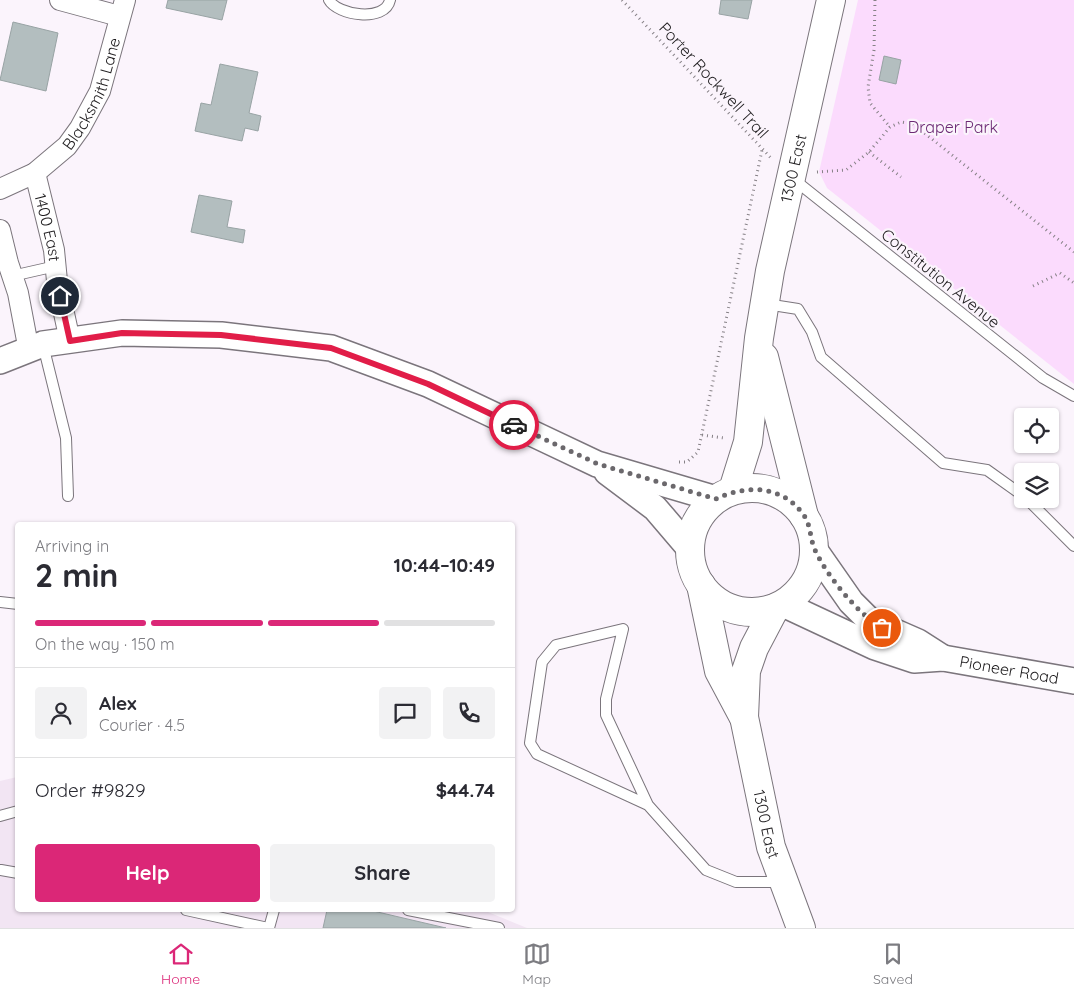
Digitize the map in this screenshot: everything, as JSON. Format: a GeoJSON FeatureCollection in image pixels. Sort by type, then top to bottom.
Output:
{"type":"FeatureCollection","features":[{"type":"Feature","properties":{"kind":"main road","name":"1300 East"},"geometry":{"type":"LineString","coordinates":[[724,495],[748,442],[765,303],[831,0]]}},
{"type":"Feature","properties":{"kind":"main road","name":"1300 East"},"geometry":{"type":"LineString","coordinates":[[760,338],[804,516]]}},
{"type":"Feature","properties":{"kind":"main road"},"geometry":{"type":"LineString","coordinates":[[760,488],[785,498],[804,516],[812,532],[814,549],[811,571],[800,590],[779,606],[748,612],[721,604],[701,585],[692,568],[690,549],[692,531],[700,515],[724,495],[760,488]]}},
{"type":"Feature","properties":{"kind":"main road","name":"1300 East"},"geometry":{"type":"LineString","coordinates":[[701,585],[719,671],[744,718]]}},
{"type":"Feature","properties":{"kind":"main road","name":"1300 East"},"geometry":{"type":"LineString","coordinates":[[779,606],[754,648],[746,671],[744,718],[771,847],[801,928]]}},
{"type":"Feature","properties":{"kind":"street"},"geometry":{"type":"LineString","coordinates":[[60,0],[122,8]]}},
{"type":"Feature","properties":{"kind":"street","name":"Blacksmith Lane"},"geometry":{"type":"LineString","coordinates":[[0,189],[36,173],[67,146],[92,111],[106,72],[122,8]]}},
{"type":"Feature","properties":{"kind":"street","name":"1400 East"},"geometry":{"type":"LineString","coordinates":[[36,173],[52,241],[56,281],[70,341]]}},
{"type":"Feature","properties":{"kind":"street"},"geometry":{"type":"LineString","coordinates":[[0,230],[12,276],[36,348]]}},
{"type":"Feature","properties":{"kind":"street"},"geometry":{"type":"LineString","coordinates":[[0,360],[36,348],[122,333],[221,335],[331,348],[428,384],[598,464],[724,495]]}},
{"type":"Feature","properties":{"kind":"street"},"geometry":{"type":"LineString","coordinates":[[598,464],[655,508],[690,549]]}},
{"type":"Feature","properties":{"kind":"street","name":"Pioneer Road"},"geometry":{"type":"LineString","coordinates":[[814,549],[842,590],[864,616],[882,628],[918,642],[943,658]]}},
{"type":"Feature","properties":{"kind":"street","name":"Pioneer Road"},"geometry":{"type":"LineString","coordinates":[[779,606],[893,654],[914,660],[943,658],[1074,681]]}},
{"type":"Feature","properties":{"kind":"lane"},"geometry":{"type":"LineString","coordinates":[[329,0],[336,9],[373,15],[382,12],[390,0]]}},
{"type":"Feature","properties":{"kind":"lane","name":"Constitution Avenue"},"geometry":{"type":"LineString","coordinates":[[794,172],[1043,378],[1074,396]]}},
{"type":"Feature","properties":{"kind":"lane"},"geometry":{"type":"LineString","coordinates":[[12,276],[56,266]]}},
{"type":"Feature","properties":{"kind":"lane"},"geometry":{"type":"LineString","coordinates":[[765,303],[798,309],[812,332],[821,357],[943,463],[987,470],[1014,490]]}},
{"type":"Feature","properties":{"kind":"lane"},"geometry":{"type":"LineString","coordinates":[[36,348],[66,438],[68,496]]}},
{"type":"Feature","properties":{"kind":"lane"},"geometry":{"type":"LineString","coordinates":[[1036,508],[1074,546]]}},
{"type":"Feature","properties":{"kind":"lane"},"geometry":{"type":"LineString","coordinates":[[0,602],[15,604]]}},
{"type":"Feature","properties":{"kind":"lane"},"geometry":{"type":"LineString","coordinates":[[648,805],[538,754],[530,743],[542,662],[556,645],[623,629],[606,699],[606,716],[648,805],[706,870],[736,882],[783,882]]}},
{"type":"Feature","properties":{"kind":"lane"},"geometry":{"type":"LineString","coordinates":[[0,816],[15,812]]}},
{"type":"Feature","properties":{"kind":"lane"},"geometry":{"type":"LineString","coordinates":[[0,870],[15,872]]}},
{"type":"Feature","properties":{"kind":"lane"},"geometry":{"type":"LineString","coordinates":[[195,912],[269,928],[273,912]]}},
{"type":"Feature","properties":{"kind":"lane"},"geometry":{"type":"LineString","coordinates":[[418,912],[499,928]]}},
{"type":"Feature","properties":{"kind":"path","name":"Porter Rockwell Trail"},"geometry":{"type":"LineString","coordinates":[[622,0],[762,150],[770,158],[794,172],[846,170],[869,152],[890,127]]}},
{"type":"Feature","properties":{"kind":"path"},"geometry":{"type":"LineString","coordinates":[[875,0],[874,50],[868,87],[870,104],[890,127],[901,122],[913,124],[1074,252]]}},
{"type":"Feature","properties":{"kind":"path"},"geometry":{"type":"LineString","coordinates":[[676,462],[687,462],[698,452],[762,150]]}},
{"type":"Feature","properties":{"kind":"path"},"geometry":{"type":"LineString","coordinates":[[869,152],[901,177]]}},
{"type":"Feature","properties":{"kind":"path"},"geometry":{"type":"LineString","coordinates":[[1033,286],[1060,273],[1074,283]]}},
{"type":"Feature","properties":{"kind":"path"},"geometry":{"type":"LineString","coordinates":[[702,435],[728,439]]}},
{"type":"Feature","properties":{"kind":"shaded area"},"geometry":{"type":"Polygon","coordinates":[[[15,777],[15,912],[488,912],[527,928],[0,928],[0,781],[15,777]]]}},
{"type":"Feature","properties":{"kind":"green space","name":"Draper Park"},"geometry":{"type":"Polygon","coordinates":[[[858,0],[1074,0],[1074,384],[827,188],[819,172],[858,0]]]}},
{"type":"Feature","properties":{"kind":"building"},"geometry":{"type":"Polygon","coordinates":[[[168,0],[227,0],[222,20],[166,8],[168,0]]]}},
{"type":"Feature","properties":{"kind":"building"},"geometry":{"type":"Polygon","coordinates":[[[721,0],[752,0],[748,19],[719,14],[721,0]]]}},
{"type":"Feature","properties":{"kind":"building"},"geometry":{"type":"Polygon","coordinates":[[[13,22],[58,33],[46,91],[0,80],[13,22]]]}},
{"type":"Feature","properties":{"kind":"building"},"geometry":{"type":"Polygon","coordinates":[[[884,56],[901,60],[896,84],[879,80],[884,56]]]}},
{"type":"Feature","properties":{"kind":"building"},"geometry":{"type":"Polygon","coordinates":[[[220,64],[258,72],[249,113],[261,116],[258,131],[245,128],[242,141],[195,131],[201,103],[211,105],[220,64]]]}},
{"type":"Feature","properties":{"kind":"building"},"geometry":{"type":"Polygon","coordinates":[[[199,195],[232,201],[227,227],[245,230],[243,243],[191,232],[199,195]]]}},
{"type":"Feature","properties":{"kind":"building"},"geometry":{"type":"Polygon","coordinates":[[[327,912],[378,912],[446,928],[323,928],[327,912]]]}},
{"type":"Feature","properties":{"kind":"way so far"},"geometry":{"type":"LineString","coordinates":[[514,425],[598,464],[716,499],[733,490],[760,488],[785,498],[804,516],[812,532],[814,549],[842,590],[859,611],[870,621],[882,628]]}},
{"type":"Feature","properties":{"kind":"route"},"geometry":{"type":"LineString","coordinates":[[60,296],[70,341],[122,333],[221,335],[331,348],[428,384],[514,425]]}}]}
